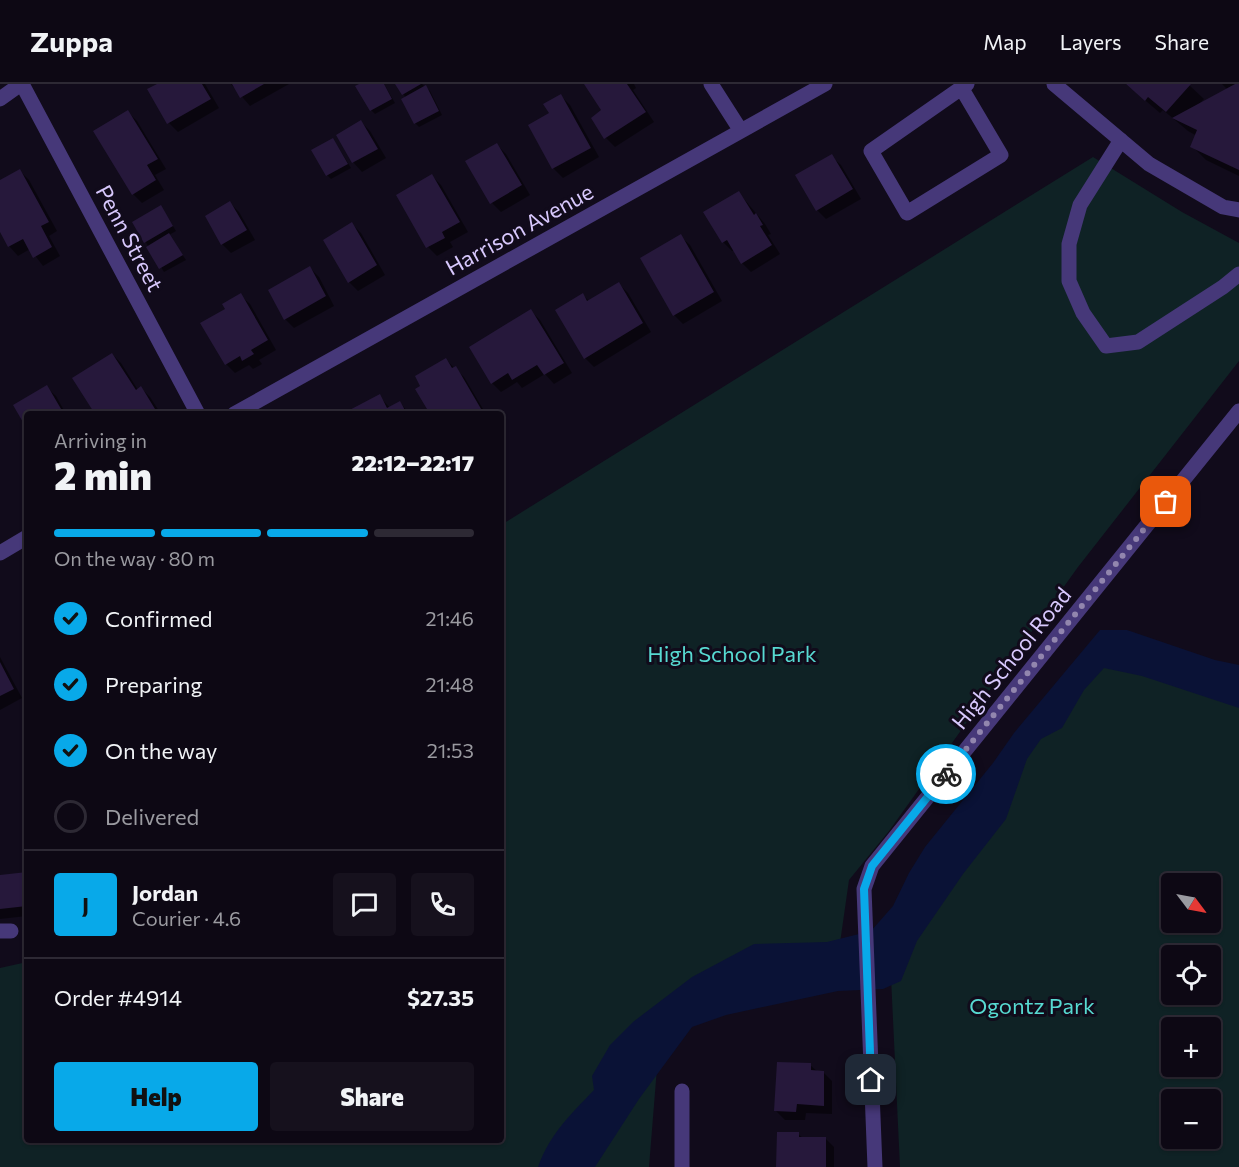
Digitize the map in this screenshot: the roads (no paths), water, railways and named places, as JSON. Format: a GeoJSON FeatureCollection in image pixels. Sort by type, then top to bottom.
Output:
{"type":"FeatureCollection","features":[{"type":"Feature","properties":{"kind":"street"},"geometry":{"type":"LineString","coordinates":[[0,99],[21,84]]}},
{"type":"Feature","properties":{"kind":"street","name":"Penn Street"},"geometry":{"type":"LineString","coordinates":[[21,84],[196,411]]}},
{"type":"Feature","properties":{"kind":"street"},"geometry":{"type":"LineString","coordinates":[[711,84],[741,131]]}},
{"type":"Feature","properties":{"kind":"street","name":"Harrison Avenue"},"geometry":{"type":"LineString","coordinates":[[239,411],[825,84]]}},
{"type":"Feature","properties":{"kind":"street"},"geometry":{"type":"LineString","coordinates":[[1054,84],[1149,164],[1223,207],[1239,210]]}},
{"type":"Feature","properties":{"kind":"street"},"geometry":{"type":"LineString","coordinates":[[965,86],[1001,155],[907,213],[871,151],[965,86]]}},
{"type":"Feature","properties":{"kind":"street"},"geometry":{"type":"LineString","coordinates":[[1121,140],[1080,205],[1069,244],[1069,280],[1083,313],[1106,346],[1138,342],[1223,287],[1239,274]]}},
{"type":"Feature","properties":{"kind":"street","name":"High School Road"},"geometry":{"type":"LineString","coordinates":[[875,1167],[864,889],[872,866],[1239,411]]}},
{"type":"Feature","properties":{"kind":"street"},"geometry":{"type":"LineString","coordinates":[[0,553],[24,539]]}},
{"type":"Feature","properties":{"kind":"street"},"geometry":{"type":"LineString","coordinates":[[682,1091],[682,1167]]}},
{"type":"Feature","properties":{"kind":"water"},"geometry":{"type":"Polygon","coordinates":[[[1100,630],[1127,630],[1215,660],[1239,665],[1239,708],[1142,676],[1104,668],[1084,690],[1062,728],[1041,739],[1027,759],[1006,819],[963,874],[917,941],[901,981],[883,989],[838,991],[726,1015],[692,1027],[639,1099],[595,1167],[538,1167],[555,1135],[594,1090],[592,1076],[610,1045],[633,1022],[692,977],[754,944],[827,942],[871,931],[893,906],[925,847],[993,763],[1014,733],[1100,630]]]}},
{"type":"Feature","properties":{"kind":"park label","name":"High School Park"},"geometry":{"type":"Point","coordinates":[732,653]}},
{"type":"Feature","properties":{"kind":"park label","name":"Ogontz Park"},"geometry":{"type":"Point","coordinates":[1032,1005]}}]}
